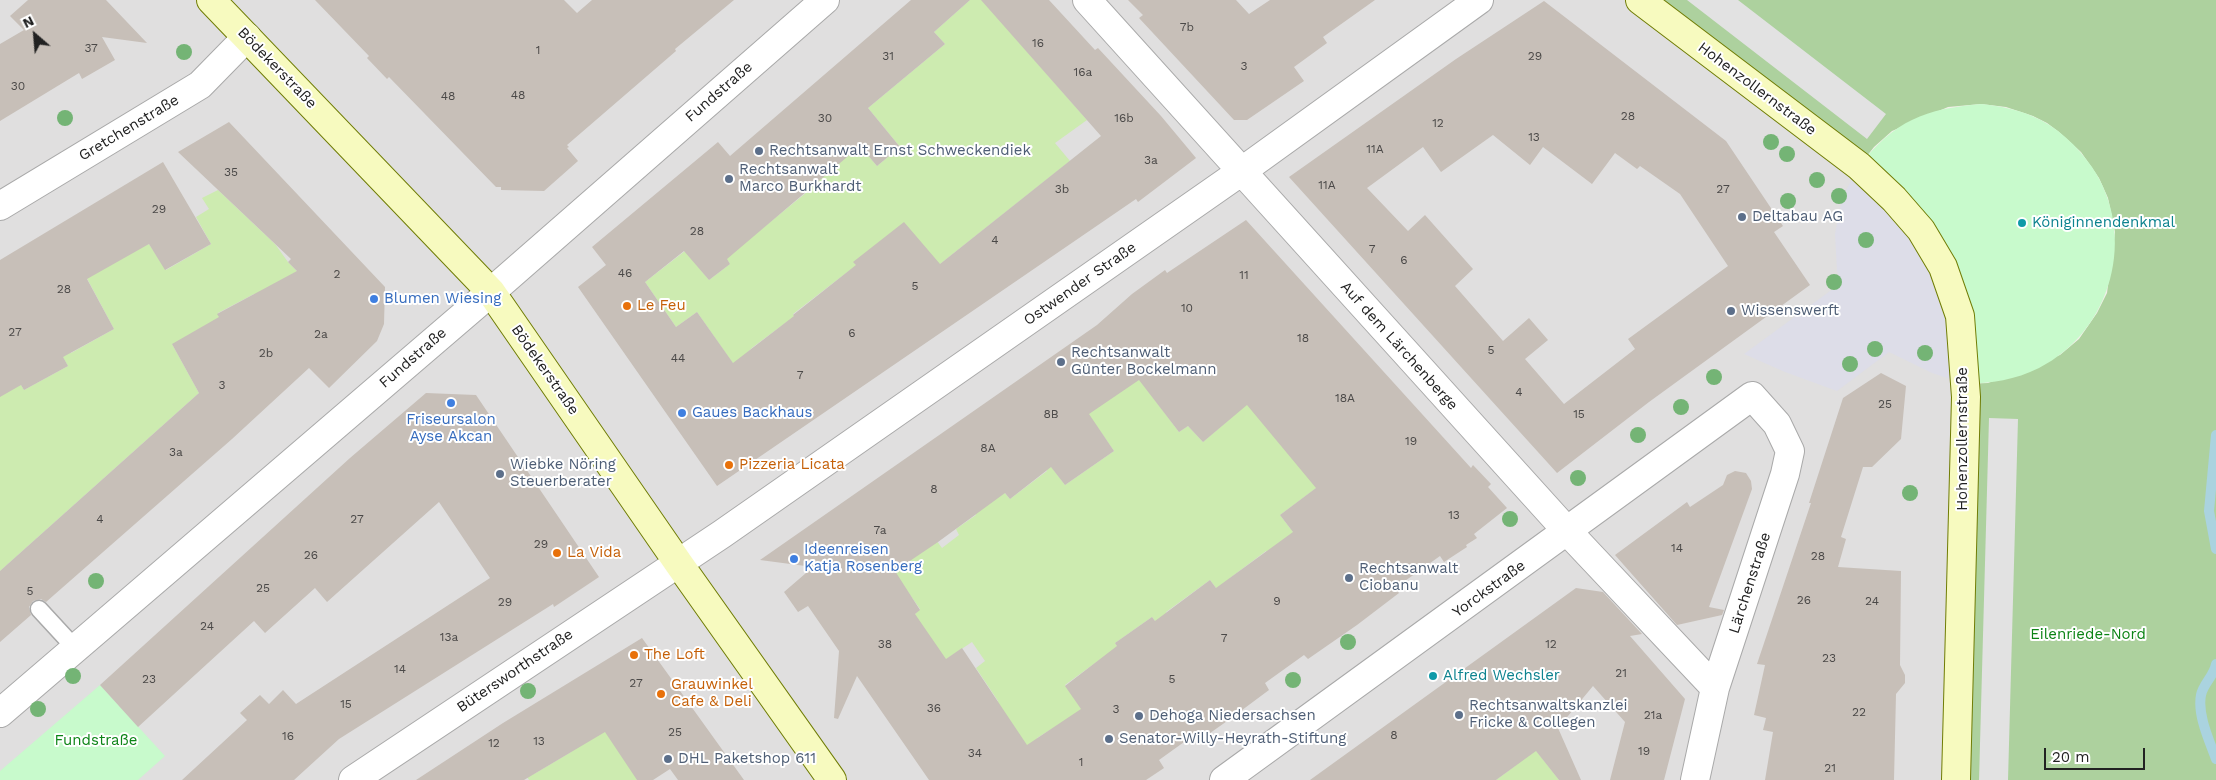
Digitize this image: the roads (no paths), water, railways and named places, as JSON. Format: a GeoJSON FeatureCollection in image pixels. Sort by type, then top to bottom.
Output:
{"type":"FeatureCollection","features":[{"type":"Feature","properties":{"kind":"street","name":"Bödekerstraße"},"geometry":{"type":"LineString","coordinates":[[211,0],[492,292],[679,564],[832,780]]}},
{"type":"Feature","properties":{"kind":"street","name":"Fundstraße"},"geometry":{"type":"LineString","coordinates":[[0,713],[492,292],[825,0]]}},
{"type":"Feature","properties":{"kind":"street","name":"Auf dem Lärchenberge"},"geometry":{"type":"LineString","coordinates":[[1087,0],[1568,532],[1715,688]]}},
{"type":"Feature","properties":{"kind":"street","name":"Ostwender Straße"},"geometry":{"type":"LineString","coordinates":[[679,564],[1242,171],[1479,0]]}},
{"type":"Feature","properties":{"kind":"street","name":"Hohenzollernstraße"},"geometry":{"type":"LineString","coordinates":[[1640,0],[1859,166],[1894,199],[1921,230],[1943,267],[1960,316],[1966,397],[1956,780]]}},
{"type":"Feature","properties":{"kind":"street","name":"Gretchenstraße"},"geometry":{"type":"LineString","coordinates":[[0,206],[200,85],[247,37]]}},
{"type":"Feature","properties":{"kind":"street","name":"Yorckstraße"},"geometry":{"type":"LineString","coordinates":[[1224,780],[1568,532],[1752,396]]}},
{"type":"Feature","properties":{"kind":"street","name":"Lärchenstraße"},"geometry":{"type":"LineString","coordinates":[[1695,780],[1715,688],[1785,474],[1790,451],[1777,424],[1752,396]]}},
{"type":"Feature","properties":{"kind":"street","name":"Bütersworthstraße"},"geometry":{"type":"LineString","coordinates":[[353,780],[640,588],[679,564]]}},
{"type":"Feature","properties":{"kind":"lane"},"geometry":{"type":"LineString","coordinates":[[38,609],[75,648]]}},
{"type":"Feature","properties":{"kind":"waterway"},"geometry":{"type":"LineString","coordinates":[[2216,435],[2209,511],[2216,549]]}},
{"type":"Feature","properties":{"kind":"waterway"},"geometry":{"type":"LineString","coordinates":[[2216,664],[2202,691],[2200,703],[2205,728],[2216,759]]}},
{"type":"Feature","properties":{"kind":"place","name":"Rechtsanwalt Ernst Schweckendiek"},"geometry":{"type":"Point","coordinates":[759,151]}},
{"type":"Feature","properties":{"kind":"place","name":"Rechtsanwalt Marco Burkhardt"},"geometry":{"type":"Point","coordinates":[729,179]}},
{"type":"Feature","properties":{"kind":"place","name":"Deltabau AG"},"geometry":{"type":"Point","coordinates":[1742,217]}},
{"type":"Feature","properties":{"kind":"place","name":"Königinnendenkmal"},"geometry":{"type":"Point","coordinates":[2022,223]}},
{"type":"Feature","properties":{"kind":"place","name":"Blumen Wiesing"},"geometry":{"type":"Point","coordinates":[374,299]}},
{"type":"Feature","properties":{"kind":"place","name":"Le Feu"},"geometry":{"type":"Point","coordinates":[627,306]}},
{"type":"Feature","properties":{"kind":"place","name":"Wissenswerft"},"geometry":{"type":"Point","coordinates":[1731,311]}},
{"type":"Feature","properties":{"kind":"place","name":"Rechtsanwalt Günter Bockelmann"},"geometry":{"type":"Point","coordinates":[1061,362]}},
{"type":"Feature","properties":{"kind":"place","name":"Friseursalon Ayse Akcan"},"geometry":{"type":"Point","coordinates":[451,403]}},
{"type":"Feature","properties":{"kind":"place","name":"Gaues Backhaus"},"geometry":{"type":"Point","coordinates":[682,413]}},
{"type":"Feature","properties":{"kind":"place","name":"Pizzeria Licata"},"geometry":{"type":"Point","coordinates":[729,465]}},
{"type":"Feature","properties":{"kind":"place","name":"Wiebke Nöring Steuerberater"},"geometry":{"type":"Point","coordinates":[500,474]}},
{"type":"Feature","properties":{"kind":"place","name":"La Vida"},"geometry":{"type":"Point","coordinates":[557,553]}},
{"type":"Feature","properties":{"kind":"place","name":"Ideenreisen Katja Rosenberg"},"geometry":{"type":"Point","coordinates":[794,559]}},
{"type":"Feature","properties":{"kind":"place","name":"Rechtsanwalt Ciobanu"},"geometry":{"type":"Point","coordinates":[1349,578]}},
{"type":"Feature","properties":{"kind":"place","name":"The Loft"},"geometry":{"type":"Point","coordinates":[634,655]}},
{"type":"Feature","properties":{"kind":"place","name":"Alfred Wechsler"},"geometry":{"type":"Point","coordinates":[1433,676]}},
{"type":"Feature","properties":{"kind":"place","name":"Grauwinkel Cafe & Deli"},"geometry":{"type":"Point","coordinates":[661,694]}},
{"type":"Feature","properties":{"kind":"place","name":"Rechtsanwaltskanzlei Fricke & Collegen"},"geometry":{"type":"Point","coordinates":[1459,715]}},
{"type":"Feature","properties":{"kind":"place","name":"Dehoga Niedersachsen"},"geometry":{"type":"Point","coordinates":[1139,716]}},
{"type":"Feature","properties":{"kind":"place","name":"Senator-Willy-Heyrath-Stiftung"},"geometry":{"type":"Point","coordinates":[1109,739]}},
{"type":"Feature","properties":{"kind":"place","name":"DHL Paketshop 611"},"geometry":{"type":"Point","coordinates":[668,759]}},
{"type":"Feature","properties":{"kind":"park label","name":"Eilenriede-Nord"},"geometry":{"type":"Point","coordinates":[2088,635]}}]}
